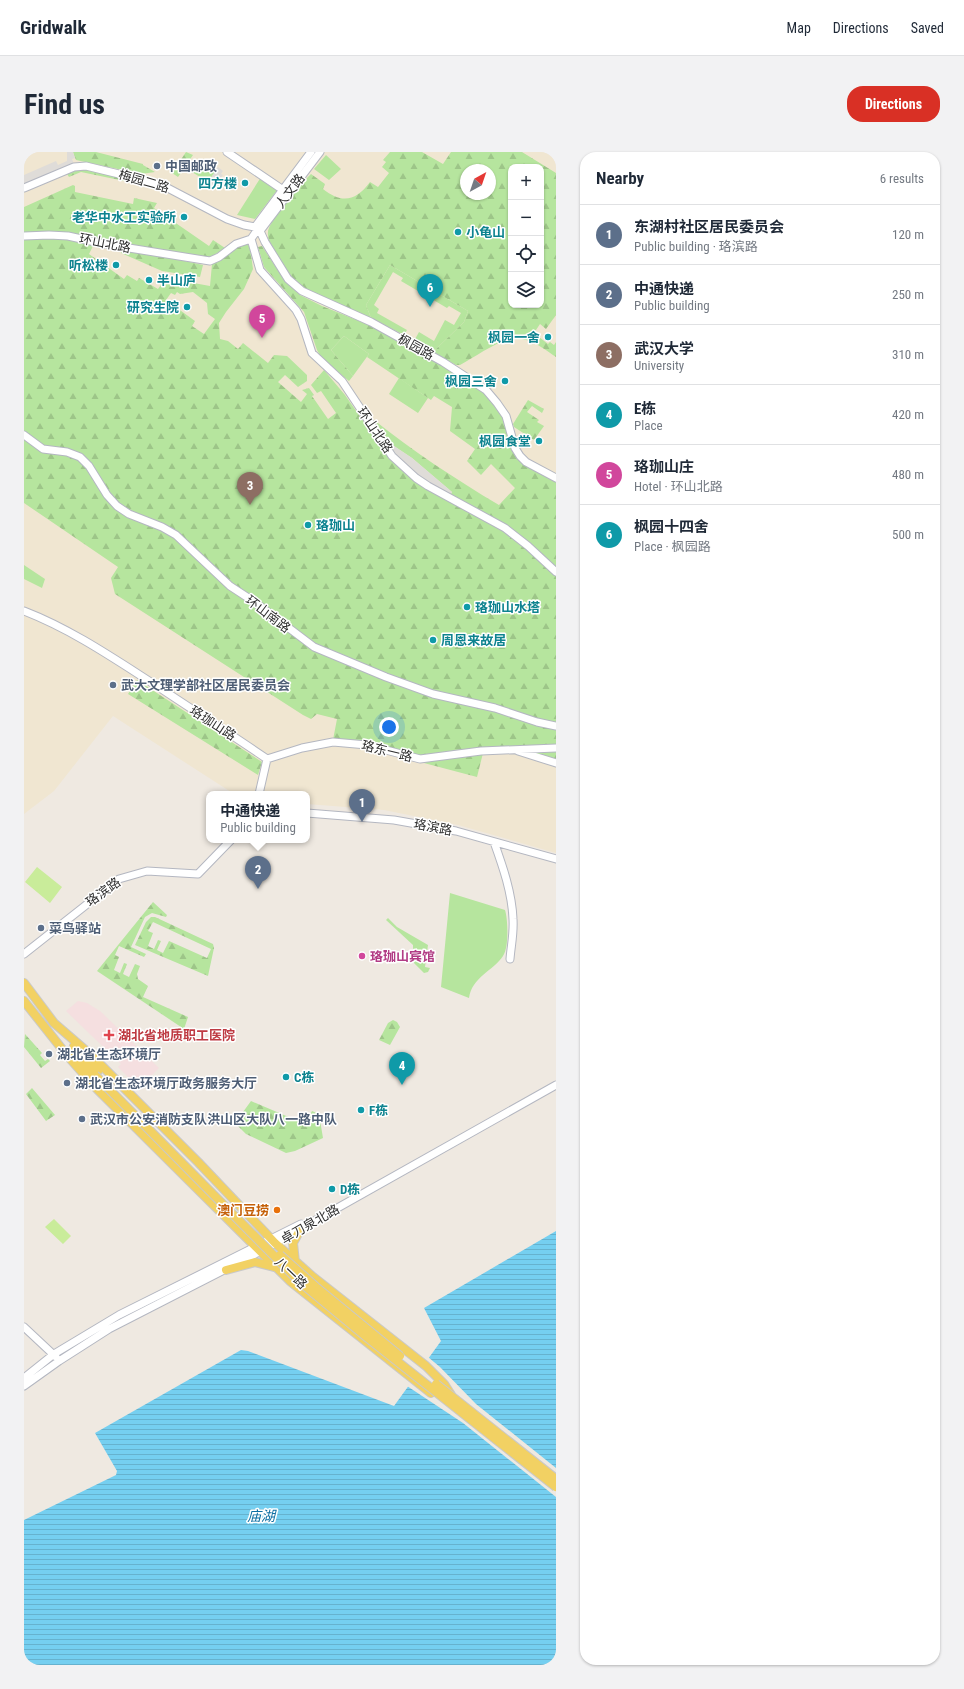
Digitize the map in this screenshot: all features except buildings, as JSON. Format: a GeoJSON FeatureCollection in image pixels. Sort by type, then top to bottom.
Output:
{"type":"FeatureCollection","features":[{"type":"Feature","properties":{"kind":"main road","name":"八一路"},"geometry":{"type":"LineString","coordinates":[[24,983],[54,1023],[97,1073],[282,1257],[316,1288],[556,1486]]}},
{"type":"Feature","properties":{"kind":"main road","name":"八一路"},"geometry":{"type":"LineString","coordinates":[[24,1001],[92,1085],[290,1281],[433,1394],[452,1401],[556,1479]]}},
{"type":"Feature","properties":{"kind":"main road","name":"八一路"},"geometry":{"type":"LineString","coordinates":[[54,1023],[91,1055],[298,1265],[426,1366],[444,1384],[452,1401]]}},
{"type":"Feature","properties":{"kind":"main road","name":"八一路"},"geometry":{"type":"LineString","coordinates":[[49,1033],[97,1073]]}},
{"type":"Feature","properties":{"kind":"main road"},"geometry":{"type":"LineString","coordinates":[[184,1175],[198,1162]]}},
{"type":"Feature","properties":{"kind":"main road"},"geometry":{"type":"LineString","coordinates":[[298,1265],[293,1243],[300,1230]]}},
{"type":"Feature","properties":{"kind":"main road"},"geometry":{"type":"LineString","coordinates":[[226,1270],[256,1262],[267,1264],[278,1269]]}},
{"type":"Feature","properties":{"kind":"street"},"geometry":{"type":"LineString","coordinates":[[227,152],[285,192],[311,152]]}},
{"type":"Feature","properties":{"kind":"street","name":"人文路"},"geometry":{"type":"LineString","coordinates":[[258,229],[285,192],[320,152]]}},
{"type":"Feature","properties":{"kind":"street","name":"梅园二路"},"geometry":{"type":"LineString","coordinates":[[24,188],[74,166],[86,166],[160,184],[227,219],[258,229]]}},
{"type":"Feature","properties":{"kind":"street"},"geometry":{"type":"LineString","coordinates":[[251,239],[258,229]]}},
{"type":"Feature","properties":{"kind":"street","name":"枫园路"},"geometry":{"type":"LineString","coordinates":[[258,229],[285,274],[297,288],[323,302],[371,322],[461,372],[486,390],[506,416],[514,444],[520,456],[526,462],[556,478]]}},
{"type":"Feature","properties":{"kind":"street","name":"环山北路"},"geometry":{"type":"LineString","coordinates":[[24,236],[68,236],[104,244],[203,261],[214,260],[232,246],[251,239],[260,270],[296,310],[301,319],[312,352],[342,381],[392,456],[416,478],[428,486],[505,528],[556,572]]}},
{"type":"Feature","properties":{"kind":"street","name":"环山南路"},"geometry":{"type":"LineString","coordinates":[[24,435],[43,449],[67,452],[80,458],[89,466],[107,494],[117,506],[133,516],[162,527],[176,536],[230,586],[256,603],[314,647],[386,677],[448,699],[495,708],[537,722],[556,726]]}},
{"type":"Feature","properties":{"kind":"street","name":"珞珈山路"},"geometry":{"type":"LineString","coordinates":[[24,611],[52,623],[83,640],[267,759]]}},
{"type":"Feature","properties":{"kind":"street","name":"珞东一路"},"geometry":{"type":"LineString","coordinates":[[267,759],[297,749],[333,742],[367,745],[420,759],[481,751],[556,748]]}},
{"type":"Feature","properties":{"kind":"street"},"geometry":{"type":"LineString","coordinates":[[513,750],[556,763]]}},
{"type":"Feature","properties":{"kind":"street"},"geometry":{"type":"LineString","coordinates":[[260,791],[267,759]]}},
{"type":"Feature","properties":{"kind":"street","name":"珞滨路"},"geometry":{"type":"LineString","coordinates":[[310,813],[394,820],[456,832],[556,859]]}},
{"type":"Feature","properties":{"kind":"street"},"geometry":{"type":"LineString","coordinates":[[494,842],[507,880],[512,908],[513,932],[510,959]]}},
{"type":"Feature","properties":{"kind":"street","name":"珞滨路"},"geometry":{"type":"LineString","coordinates":[[24,954],[119,879],[147,871],[198,874],[227,843]]}},
{"type":"Feature","properties":{"kind":"street","name":"卓刀泉北路"},"geometry":{"type":"LineString","coordinates":[[24,1386],[59,1361],[114,1326],[226,1270],[259,1249],[556,1081]]}},
{"type":"Feature","properties":{"kind":"street","name":"卓刀泉北路"},"geometry":{"type":"LineString","coordinates":[[273,1241],[300,1230],[556,1085]]}},
{"type":"Feature","properties":{"kind":"street","name":"卓刀泉北路"},"geometry":{"type":"LineString","coordinates":[[24,1378],[54,1354],[119,1315],[259,1249]]}},
{"type":"Feature","properties":{"kind":"street"},"geometry":{"type":"LineString","coordinates":[[24,1327],[54,1354],[59,1361]]}},
{"type":"Feature","properties":{"kind":"shaded area"},"geometry":{"type":"Polygon","coordinates":[[[24,152],[556,152],[556,853],[458,825],[384,810],[310,804],[310,791],[229,791],[113,716],[54,791],[24,814],[24,152]]]}},
{"type":"Feature","properties":{"kind":"shaded area"},"geometry":{"type":"Polygon","coordinates":[[[67,152],[73,152],[75,158],[72,159],[74,164],[24,185],[24,175],[56,161],[58,165],[67,161],[67,152]]]}},
{"type":"Feature","properties":{"kind":"shaded area"},"geometry":{"type":"Polygon","coordinates":[[[218,167],[223,171],[221,174],[223,175],[215,187],[213,185],[211,189],[206,185],[218,167]]]}},
{"type":"Feature","properties":{"kind":"shaded area"},"geometry":{"type":"Polygon","coordinates":[[[391,444],[412,458],[452,492],[450,496],[429,484],[404,464],[388,447],[391,444]]]}},
{"type":"Feature","properties":{"kind":"shaded area","name":"湖北省地质职工医院"},"geometry":{"type":"Polygon","coordinates":[[[78,1001],[87,1003],[100,1011],[159,1068],[142,1085],[135,1078],[132,1081],[118,1067],[121,1064],[66,1011],[78,1001]]]}},
{"type":"Feature","properties":{"kind":"green space"},"geometry":{"type":"Polygon","coordinates":[[[73,152],[96,152],[143,164],[155,172],[141,174],[76,160],[73,152]]]}},
{"type":"Feature","properties":{"kind":"green space"},"geometry":{"type":"Polygon","coordinates":[[[186,152],[193,155],[178,177],[172,173],[186,152]]]}},
{"type":"Feature","properties":{"kind":"green space"},"geometry":{"type":"Polygon","coordinates":[[[390,152],[422,152],[443,164],[451,152],[522,152],[541,164],[508,164],[508,308],[544,308],[544,166],[556,173],[556,315],[546,329],[540,324],[534,333],[548,344],[550,342],[554,345],[556,342],[556,357],[534,343],[518,339],[501,342],[460,365],[456,365],[433,352],[464,322],[468,311],[390,265],[366,305],[371,318],[309,291],[294,279],[269,241],[268,237],[271,223],[281,209],[311,174],[325,184],[323,189],[330,194],[336,197],[348,198],[354,197],[370,182],[378,187],[389,173],[382,167],[386,162],[383,160],[390,152]]]}},
{"type":"Feature","properties":{"kind":"green space"},"geometry":{"type":"Polygon","coordinates":[[[326,155],[341,169],[329,180],[314,169],[326,155]]]}},
{"type":"Feature","properties":{"kind":"green space"},"geometry":{"type":"Polygon","coordinates":[[[200,160],[216,171],[208,182],[192,172],[200,160]]]}},
{"type":"Feature","properties":{"kind":"green space"},"geometry":{"type":"Polygon","coordinates":[[[79,168],[155,186],[153,187],[81,172],[69,177],[67,174],[79,168]]]}},
{"type":"Feature","properties":{"kind":"green space"},"geometry":{"type":"Polygon","coordinates":[[[261,177],[278,189],[255,219],[237,215],[261,177]]]}},
{"type":"Feature","properties":{"kind":"green space"},"geometry":{"type":"Polygon","coordinates":[[[73,185],[75,186],[75,192],[133,204],[134,198],[157,203],[154,208],[209,246],[213,240],[225,248],[211,257],[204,257],[96,240],[89,254],[124,279],[127,275],[137,281],[139,278],[158,289],[166,278],[210,286],[212,264],[241,245],[248,245],[250,247],[253,269],[244,289],[219,323],[220,339],[228,341],[238,349],[243,343],[268,363],[274,355],[287,356],[307,375],[307,381],[298,387],[285,375],[278,382],[301,402],[307,394],[302,390],[309,388],[314,395],[312,396],[328,419],[336,413],[321,391],[317,393],[311,385],[324,370],[345,395],[394,463],[415,481],[447,501],[452,492],[412,458],[391,444],[374,420],[404,443],[466,485],[499,505],[515,488],[491,464],[481,475],[467,461],[475,449],[450,431],[452,407],[434,396],[431,400],[367,357],[369,354],[344,336],[331,350],[353,376],[349,381],[322,359],[317,350],[304,312],[264,267],[258,247],[262,246],[285,281],[300,295],[322,306],[369,325],[441,364],[484,392],[499,409],[525,464],[556,482],[556,767],[512,753],[483,753],[477,777],[367,748],[332,745],[337,719],[317,714],[311,719],[303,715],[115,594],[111,578],[118,567],[24,503],[24,207],[73,185]],[[177,292],[175,295],[171,293],[166,300],[195,321],[192,326],[204,334],[215,319],[208,314],[207,303],[193,292],[180,294],[177,292]]]}},
{"type":"Feature","properties":{"kind":"green space"},"geometry":{"type":"Polygon","coordinates":[[[121,249],[203,265],[200,277],[162,271],[121,253],[121,249]]]}},
{"type":"Feature","properties":{"kind":"green space"},"geometry":{"type":"Polygon","coordinates":[[[390,265],[468,311],[464,322],[433,352],[414,341],[419,332],[434,341],[445,320],[454,325],[461,313],[449,306],[447,308],[401,281],[403,278],[393,272],[374,305],[379,309],[377,313],[407,330],[404,335],[371,318],[366,305],[390,265]]]}},
{"type":"Feature","properties":{"kind":"green space"},"geometry":{"type":"Polygon","coordinates":[[[344,336],[369,354],[353,376],[331,350],[344,336]]]}},
{"type":"Feature","properties":{"kind":"green space"},"geometry":{"type":"Polygon","coordinates":[[[399,378],[428,398],[418,413],[389,394],[399,378]]]}},
{"type":"Feature","properties":{"kind":"green space"},"geometry":{"type":"Polygon","coordinates":[[[528,400],[544,409],[542,413],[532,406],[527,412],[539,420],[537,422],[544,426],[534,440],[514,427],[513,424],[528,400]]]}},
{"type":"Feature","properties":{"kind":"green space"},"geometry":{"type":"Polygon","coordinates":[[[24,565],[45,579],[42,588],[24,579],[24,565]]]}},
{"type":"Feature","properties":{"kind":"green space"},"geometry":{"type":"Polygon","coordinates":[[[137,680],[262,762],[258,775],[128,694],[137,680]]]}},
{"type":"Feature","properties":{"kind":"green space"},"geometry":{"type":"Polygon","coordinates":[[[37,867],[62,887],[50,903],[25,882],[37,867]]]}},
{"type":"Feature","properties":{"kind":"green space"},"geometry":{"type":"Polygon","coordinates":[[[450,893],[505,910],[506,914],[507,933],[505,952],[499,961],[478,979],[469,998],[441,987],[450,893]]]}},
{"type":"Feature","properties":{"kind":"green space"},"geometry":{"type":"Polygon","coordinates":[[[153,902],[167,915],[166,917],[152,913],[145,917],[131,947],[146,954],[144,957],[119,946],[115,955],[119,957],[114,970],[120,973],[124,963],[127,964],[123,974],[129,977],[135,964],[140,966],[137,974],[138,979],[148,986],[143,997],[188,1017],[184,1029],[97,971],[153,902]]]}},
{"type":"Feature","properties":{"kind":"green space"},"geometry":{"type":"Polygon","coordinates":[[[151,917],[155,917],[213,944],[214,948],[208,976],[135,945],[146,922],[151,917]],[[153,922],[148,931],[153,933],[148,946],[154,949],[158,940],[161,941],[157,950],[163,953],[169,941],[207,958],[211,949],[153,922]]]}},
{"type":"Feature","properties":{"kind":"green space"},"geometry":{"type":"Polygon","coordinates":[[[388,918],[397,927],[428,945],[425,967],[430,968],[428,972],[424,973],[413,962],[413,945],[386,920],[388,918]]]}},
{"type":"Feature","properties":{"kind":"green space"},"geometry":{"type":"Polygon","coordinates":[[[393,1020],[397,1022],[400,1027],[390,1045],[379,1040],[388,1023],[393,1020]]]}},
{"type":"Feature","properties":{"kind":"green space"},"geometry":{"type":"Polygon","coordinates":[[[25,1034],[42,1053],[40,1055],[45,1061],[48,1059],[50,1061],[41,1068],[24,1047],[25,1034]]]}},
{"type":"Feature","properties":{"kind":"green space"},"geometry":{"type":"Polygon","coordinates":[[[32,1088],[55,1115],[46,1121],[26,1094],[32,1088]]]}},
{"type":"Feature","properties":{"kind":"green space"},"geometry":{"type":"Polygon","coordinates":[[[251,1101],[305,1124],[312,1111],[319,1114],[323,1138],[295,1151],[286,1153],[246,1134],[235,1123],[251,1101]]]}},
{"type":"Feature","properties":{"kind":"green space"},"geometry":{"type":"Polygon","coordinates":[[[54,1219],[71,1236],[63,1244],[45,1227],[54,1219]]]}},
{"type":"Feature","properties":{"kind":"water","name":"庙湖"},"geometry":{"type":"Polygon","coordinates":[[[556,1231],[556,1665],[24,1665],[24,1520],[116,1475],[117,1471],[95,1433],[241,1350],[248,1351],[394,1406],[441,1341],[424,1308],[556,1231]]]}},
{"type":"Feature","properties":{"kind":"pier"},"geometry":{"type":"Polygon","coordinates":[[[428,1357],[440,1367],[476,1404],[556,1468],[556,1497],[463,1423],[407,1386],[428,1357]]]}},
{"type":"Feature","properties":{"kind":"place","name":"中国邮政"},"geometry":{"type":"Point","coordinates":[157,166]}},
{"type":"Feature","properties":{"kind":"place","name":"四方楼"},"geometry":{"type":"Point","coordinates":[245,183]}},
{"type":"Feature","properties":{"kind":"place","name":"老华中水工实验所"},"geometry":{"type":"Point","coordinates":[184,217]}},
{"type":"Feature","properties":{"kind":"place","name":"小龟山"},"geometry":{"type":"Point","coordinates":[458,232]}},
{"type":"Feature","properties":{"kind":"place","name":"听松楼"},"geometry":{"type":"Point","coordinates":[116,265]}},
{"type":"Feature","properties":{"kind":"place","name":"半山庐"},"geometry":{"type":"Point","coordinates":[149,280]}},
{"type":"Feature","properties":{"kind":"place","name":"研究生院"},"geometry":{"type":"Point","coordinates":[187,307]}},
{"type":"Feature","properties":{"kind":"place","name":"枫园十四舍"},"geometry":{"type":"Point","coordinates":[430,307]}},
{"type":"Feature","properties":{"kind":"place","name":"枫园一舍"},"geometry":{"type":"Point","coordinates":[548,337]}},
{"type":"Feature","properties":{"kind":"place","name":"珞珈山庄"},"geometry":{"type":"Point","coordinates":[262,338]}},
{"type":"Feature","properties":{"kind":"place","name":"枫园三舍"},"geometry":{"type":"Point","coordinates":[505,381]}},
{"type":"Feature","properties":{"kind":"place","name":"枫园食堂"},"geometry":{"type":"Point","coordinates":[539,441]}},
{"type":"Feature","properties":{"kind":"place","name":"武汉大学"},"geometry":{"type":"Point","coordinates":[250,505]}},
{"type":"Feature","properties":{"kind":"place","name":"珞珈山"},"geometry":{"type":"Point","coordinates":[308,525]}},
{"type":"Feature","properties":{"kind":"place","name":"珞珈山水塔"},"geometry":{"type":"Point","coordinates":[467,607]}},
{"type":"Feature","properties":{"kind":"place","name":"周恩来故居"},"geometry":{"type":"Point","coordinates":[433,640]}},
{"type":"Feature","properties":{"kind":"place","name":"武大文理学部社区居民委员会"},"geometry":{"type":"Point","coordinates":[113,685]}},
{"type":"Feature","properties":{"kind":"place","name":"东湖村社区居民委员会"},"geometry":{"type":"Point","coordinates":[362,822]}},
{"type":"Feature","properties":{"kind":"place","name":"中通快递"},"geometry":{"type":"Point","coordinates":[258,889]}},
{"type":"Feature","properties":{"kind":"place","name":"菜鸟驿站"},"geometry":{"type":"Point","coordinates":[41,928]}},
{"type":"Feature","properties":{"kind":"place","name":"珞珈山宾馆"},"geometry":{"type":"Point","coordinates":[362,956]}},
{"type":"Feature","properties":{"kind":"place","name":"湖北省地质职工医院"},"geometry":{"type":"Point","coordinates":[109,1035]}},
{"type":"Feature","properties":{"kind":"place","name":"湖北省生态环境厅"},"geometry":{"type":"Point","coordinates":[49,1054]}},
{"type":"Feature","properties":{"kind":"place","name":"C栋"},"geometry":{"type":"Point","coordinates":[286,1077]}},
{"type":"Feature","properties":{"kind":"place","name":"湖北省生态环境厅政务服务大厅"},"geometry":{"type":"Point","coordinates":[67,1083]}},
{"type":"Feature","properties":{"kind":"place","name":"E栋"},"geometry":{"type":"Point","coordinates":[402,1085]}},
{"type":"Feature","properties":{"kind":"place","name":"F栋"},"geometry":{"type":"Point","coordinates":[361,1110]}},
{"type":"Feature","properties":{"kind":"place","name":"武汉市公安消防支队洪山区大队八一路中队"},"geometry":{"type":"Point","coordinates":[82,1119]}},
{"type":"Feature","properties":{"kind":"place","name":"D栋"},"geometry":{"type":"Point","coordinates":[332,1189]}},
{"type":"Feature","properties":{"kind":"place","name":"澳门豆捞"},"geometry":{"type":"Point","coordinates":[277,1210]}}]}
